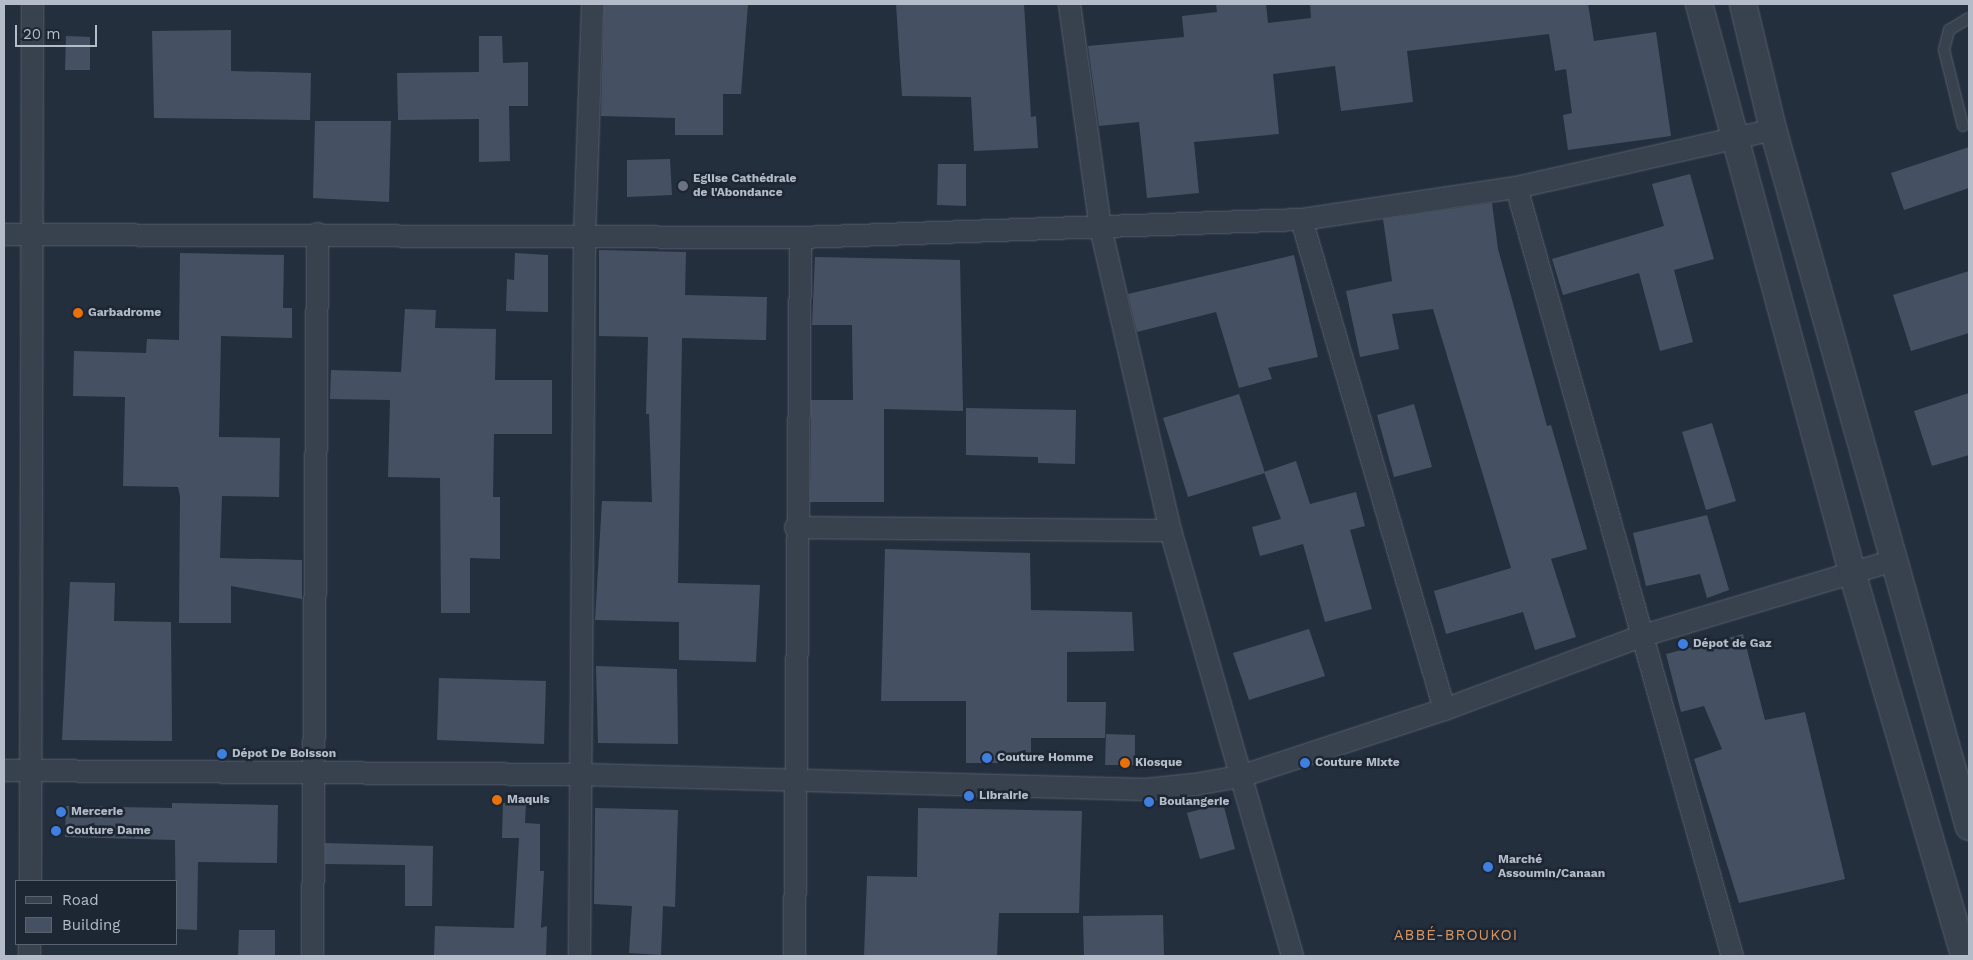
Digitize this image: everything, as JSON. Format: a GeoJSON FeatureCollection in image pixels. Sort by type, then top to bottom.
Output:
{"type":"FeatureCollection","features":[{"type":"Feature","properties":{"kind":"street"},"geometry":{"type":"LineString","coordinates":[[30,880],[32,770],[29,234],[32,4]]}},
{"type":"Feature","properties":{"kind":"street"},"geometry":{"type":"LineString","coordinates":[[579,956],[584,235],[592,4]]}},
{"type":"Feature","properties":{"kind":"street"},"geometry":{"type":"LineString","coordinates":[[1069,4],[1100,227],[1170,530],[1292,956]]}},
{"type":"Feature","properties":{"kind":"street"},"geometry":{"type":"LineString","coordinates":[[1699,4],[1852,572],[1964,956]]}},
{"type":"Feature","properties":{"kind":"street"},"geometry":{"type":"LineString","coordinates":[[1743,4],[1773,129],[1969,827]]}},
{"type":"Feature","properties":{"kind":"street"},"geometry":{"type":"LineString","coordinates":[[4,234],[317,233],[800,237],[1301,219],[1516,187],[1773,129]]}},
{"type":"Feature","properties":{"kind":"street"},"geometry":{"type":"LineString","coordinates":[[1516,187],[1732,956]]}},
{"type":"Feature","properties":{"kind":"street"},"geometry":{"type":"LineString","coordinates":[[1301,219],[1444,709]]}},
{"type":"Feature","properties":{"kind":"street"},"geometry":{"type":"LineString","coordinates":[[312,956],[317,233]]}},
{"type":"Feature","properties":{"kind":"street"},"geometry":{"type":"LineString","coordinates":[[794,956],[795,526],[800,237]]}},
{"type":"Feature","properties":{"kind":"street"},"geometry":{"type":"LineString","coordinates":[[795,526],[1170,530]]}},
{"type":"Feature","properties":{"kind":"street"},"geometry":{"type":"LineString","coordinates":[[4,770],[312,775],[580,774],[1145,789],[1240,776],[1444,709],[1643,635],[1893,560]]}},
{"type":"Feature","properties":{"kind":"lane"},"geometry":{"type":"LineString","coordinates":[[1963,126],[1944,50],[1950,30],[1969,18]]}},
{"type":"Feature","properties":{"kind":"building"},"geometry":{"type":"Polygon","coordinates":[[[604,4],[748,4],[741,94],[723,94],[723,135],[675,135],[675,118],[601,116],[604,4]]]}},
{"type":"Feature","properties":{"kind":"building"},"geometry":{"type":"Polygon","coordinates":[[[896,4],[1024,4],[1031,117],[1036,116],[1038,148],[974,151],[971,97],[902,96],[896,4]]]}},
{"type":"Feature","properties":{"kind":"building"},"geometry":{"type":"Polygon","coordinates":[[[1216,4],[1266,4],[1268,23],[1311,18],[1310,4],[1588,4],[1594,41],[1656,32],[1671,136],[1568,150],[1563,115],[1572,113],[1566,69],[1555,71],[1549,34],[1407,51],[1413,102],[1341,111],[1335,66],[1273,74],[1279,134],[1194,142],[1199,193],[1147,198],[1139,122],[1099,126],[1088,46],[1184,37],[1182,16],[1217,12],[1216,4]]]}},
{"type":"Feature","properties":{"kind":"building"},"geometry":{"type":"Polygon","coordinates":[[[231,30],[231,71],[311,73],[310,120],[154,118],[152,31],[231,30]]]}},
{"type":"Feature","properties":{"kind":"building"},"geometry":{"type":"Polygon","coordinates":[[[66,36],[90,37],[90,70],[65,70],[66,36]]]}},
{"type":"Feature","properties":{"kind":"building"},"geometry":{"type":"Polygon","coordinates":[[[479,36],[502,36],[503,63],[528,62],[528,106],[509,106],[510,161],[479,162],[479,119],[398,120],[397,73],[479,72],[479,36]]]}},
{"type":"Feature","properties":{"kind":"building"},"geometry":{"type":"Polygon","coordinates":[[[315,121],[391,121],[389,202],[313,198],[315,121]]]}},
{"type":"Feature","properties":{"kind":"building"},"geometry":{"type":"Polygon","coordinates":[[[1969,147],[1969,188],[1904,210],[1891,173],[1969,147]]]}},
{"type":"Feature","properties":{"kind":"building"},"geometry":{"type":"Polygon","coordinates":[[[670,159],[672,195],[627,197],[627,160],[670,159]]]}},
{"type":"Feature","properties":{"kind":"building"},"geometry":{"type":"Polygon","coordinates":[[[938,164],[966,164],[966,206],[937,205],[938,164]]]}},
{"type":"Feature","properties":{"kind":"building"},"geometry":{"type":"Polygon","coordinates":[[[1690,174],[1714,259],[1674,270],[1693,342],[1660,351],[1639,273],[1563,295],[1552,259],[1664,226],[1652,184],[1690,174]]]}},
{"type":"Feature","properties":{"kind":"building"},"geometry":{"type":"Polygon","coordinates":[[[1492,203],[1498,249],[1547,426],[1551,425],[1587,549],[1551,559],[1576,637],[1535,650],[1523,612],[1446,634],[1434,591],[1511,568],[1433,309],[1392,314],[1399,349],[1360,357],[1346,291],[1392,281],[1383,219],[1492,203]]]}},
{"type":"Feature","properties":{"kind":"building"},"geometry":{"type":"Polygon","coordinates":[[[599,250],[686,252],[685,295],[767,297],[766,340],[682,338],[678,583],[760,585],[756,662],[679,660],[679,622],[595,620],[602,501],[652,502],[649,414],[646,414],[648,337],[599,336],[599,250]]]}},
{"type":"Feature","properties":{"kind":"building"},"geometry":{"type":"Polygon","coordinates":[[[180,253],[284,255],[283,308],[292,308],[292,338],[221,336],[219,437],[280,438],[279,497],[222,496],[220,558],[302,560],[302,599],[231,586],[231,623],[179,623],[180,496],[178,487],[123,486],[125,397],[73,396],[74,351],[146,353],[147,339],[179,340],[180,253]]]}},
{"type":"Feature","properties":{"kind":"building"},"geometry":{"type":"Polygon","coordinates":[[[515,253],[548,255],[548,312],[506,311],[507,279],[514,280],[515,253]]]}},
{"type":"Feature","properties":{"kind":"building"},"geometry":{"type":"Polygon","coordinates":[[[1294,255],[1318,357],[1268,368],[1272,379],[1239,388],[1216,312],[1137,332],[1128,294],[1294,255]]]}},
{"type":"Feature","properties":{"kind":"building"},"geometry":{"type":"Polygon","coordinates":[[[815,257],[960,260],[963,411],[884,409],[884,502],[810,502],[811,400],[853,400],[852,325],[812,325],[815,257]]]}},
{"type":"Feature","properties":{"kind":"building"},"geometry":{"type":"Polygon","coordinates":[[[1969,271],[1969,333],[1911,351],[1893,295],[1969,271]]]}},
{"type":"Feature","properties":{"kind":"building"},"geometry":{"type":"Polygon","coordinates":[[[405,309],[436,310],[435,328],[496,329],[495,380],[552,380],[552,434],[494,434],[493,497],[500,497],[500,559],[470,558],[470,613],[441,613],[440,478],[388,477],[390,400],[330,399],[331,370],[401,372],[405,309]]]}},
{"type":"Feature","properties":{"kind":"building"},"geometry":{"type":"Polygon","coordinates":[[[1969,393],[1969,455],[1932,466],[1914,411],[1969,393]]]}},
{"type":"Feature","properties":{"kind":"building"},"geometry":{"type":"Polygon","coordinates":[[[1239,394],[1265,473],[1188,497],[1163,418],[1239,394]]]}},
{"type":"Feature","properties":{"kind":"building"},"geometry":{"type":"Polygon","coordinates":[[[1414,404],[1432,467],[1394,477],[1377,415],[1414,404]]]}},
{"type":"Feature","properties":{"kind":"building"},"geometry":{"type":"Polygon","coordinates":[[[966,408],[1076,410],[1075,464],[1038,463],[1038,457],[966,455],[966,408]]]}},
{"type":"Feature","properties":{"kind":"building"},"geometry":{"type":"Polygon","coordinates":[[[1712,423],[1736,501],[1706,510],[1682,432],[1712,423]]]}},
{"type":"Feature","properties":{"kind":"building"},"geometry":{"type":"Polygon","coordinates":[[[1296,461],[1310,504],[1356,492],[1365,526],[1350,530],[1372,609],[1325,622],[1303,544],[1260,556],[1252,527],[1281,519],[1264,472],[1296,461]]]}},
{"type":"Feature","properties":{"kind":"building"},"geometry":{"type":"Polygon","coordinates":[[[1707,515],[1729,590],[1707,598],[1700,574],[1646,586],[1633,533],[1707,515]]]}},
{"type":"Feature","properties":{"kind":"building"},"geometry":{"type":"Polygon","coordinates":[[[885,549],[1030,553],[1031,610],[1132,612],[1134,651],[1067,652],[1067,702],[1106,702],[1105,738],[1031,738],[1031,763],[966,763],[966,701],[881,701],[885,549]]]}},
{"type":"Feature","properties":{"kind":"building"},"geometry":{"type":"Polygon","coordinates":[[[70,582],[115,583],[114,621],[171,622],[172,741],[62,740],[70,582]]]}},
{"type":"Feature","properties":{"kind":"building"},"geometry":{"type":"Polygon","coordinates":[[[1309,629],[1325,676],[1249,700],[1233,653],[1309,629]]]}},
{"type":"Feature","properties":{"kind":"building"},"geometry":{"type":"Polygon","coordinates":[[[1743,634],[1765,720],[1805,712],[1845,879],[1739,903],[1694,759],[1722,749],[1704,706],[1681,712],[1666,654],[1743,634]]]}},
{"type":"Feature","properties":{"kind":"building"},"geometry":{"type":"Polygon","coordinates":[[[596,666],[677,669],[678,744],[598,743],[596,666]]]}},
{"type":"Feature","properties":{"kind":"building"},"geometry":{"type":"Polygon","coordinates":[[[439,678],[546,681],[544,744],[437,740],[439,678]]]}},
{"type":"Feature","properties":{"kind":"building"},"geometry":{"type":"Polygon","coordinates":[[[1106,734],[1135,735],[1135,765],[1105,765],[1106,734]]]}},
{"type":"Feature","properties":{"kind":"building"},"geometry":{"type":"Polygon","coordinates":[[[172,803],[278,805],[277,863],[198,862],[197,930],[178,929],[178,880],[175,880],[175,840],[65,837],[66,806],[172,808],[172,803]]]}},
{"type":"Feature","properties":{"kind":"building"},"geometry":{"type":"Polygon","coordinates":[[[503,803],[526,803],[525,823],[540,824],[540,871],[544,871],[541,928],[547,926],[546,956],[434,956],[435,926],[514,928],[519,838],[502,838],[503,803]]]}},
{"type":"Feature","properties":{"kind":"building"},"geometry":{"type":"Polygon","coordinates":[[[1223,803],[1235,849],[1200,859],[1187,813],[1223,803]]]}},
{"type":"Feature","properties":{"kind":"building"},"geometry":{"type":"Polygon","coordinates":[[[595,808],[678,810],[675,907],[663,906],[661,955],[629,953],[632,906],[594,904],[595,808]]]}},
{"type":"Feature","properties":{"kind":"building"},"geometry":{"type":"Polygon","coordinates":[[[918,808],[1082,811],[1079,913],[999,913],[997,956],[864,956],[867,876],[917,877],[918,808]]]}},
{"type":"Feature","properties":{"kind":"building"},"geometry":{"type":"Polygon","coordinates":[[[325,843],[433,846],[432,906],[405,906],[405,865],[325,864],[325,843]]]}},
{"type":"Feature","properties":{"kind":"building"},"geometry":{"type":"Polygon","coordinates":[[[1163,915],[1164,956],[1084,956],[1083,916],[1163,915]]]}},
{"type":"Feature","properties":{"kind":"building"},"geometry":{"type":"Polygon","coordinates":[[[239,930],[275,930],[275,956],[238,956],[239,930]]]}},
{"type":"Feature","properties":{"kind":"place","name":"Eglise Cathédrale de l'Abondance"},"geometry":{"type":"Point","coordinates":[683,186]}},
{"type":"Feature","properties":{"kind":"place","name":"Garbadrome"},"geometry":{"type":"Point","coordinates":[78,313]}},
{"type":"Feature","properties":{"kind":"place","name":"Dépot de Gaz"},"geometry":{"type":"Point","coordinates":[1683,644]}},
{"type":"Feature","properties":{"kind":"place","name":"Dépot De Boisson"},"geometry":{"type":"Point","coordinates":[222,754]}},
{"type":"Feature","properties":{"kind":"place","name":"Couture Homme"},"geometry":{"type":"Point","coordinates":[987,758]}},
{"type":"Feature","properties":{"kind":"place","name":"Kiosque"},"geometry":{"type":"Point","coordinates":[1125,763]}},
{"type":"Feature","properties":{"kind":"place","name":"Couture Mixte"},"geometry":{"type":"Point","coordinates":[1305,763]}},
{"type":"Feature","properties":{"kind":"place","name":"Librairie"},"geometry":{"type":"Point","coordinates":[969,796]}},
{"type":"Feature","properties":{"kind":"place","name":"Maquis"},"geometry":{"type":"Point","coordinates":[497,800]}},
{"type":"Feature","properties":{"kind":"place","name":"Boulangerie"},"geometry":{"type":"Point","coordinates":[1149,802]}},
{"type":"Feature","properties":{"kind":"place","name":"Mercerie"},"geometry":{"type":"Point","coordinates":[61,812]}},
{"type":"Feature","properties":{"kind":"place","name":"Couture Dame"},"geometry":{"type":"Point","coordinates":[56,831]}},
{"type":"Feature","properties":{"kind":"place","name":"Marché Assoumin/Canaan"},"geometry":{"type":"Point","coordinates":[1488,867]}},
{"type":"Feature","properties":{"kind":"district","name":"ABBÉ-BROUKOI"},"geometry":{"type":"Point","coordinates":[1456,936]}}]}
